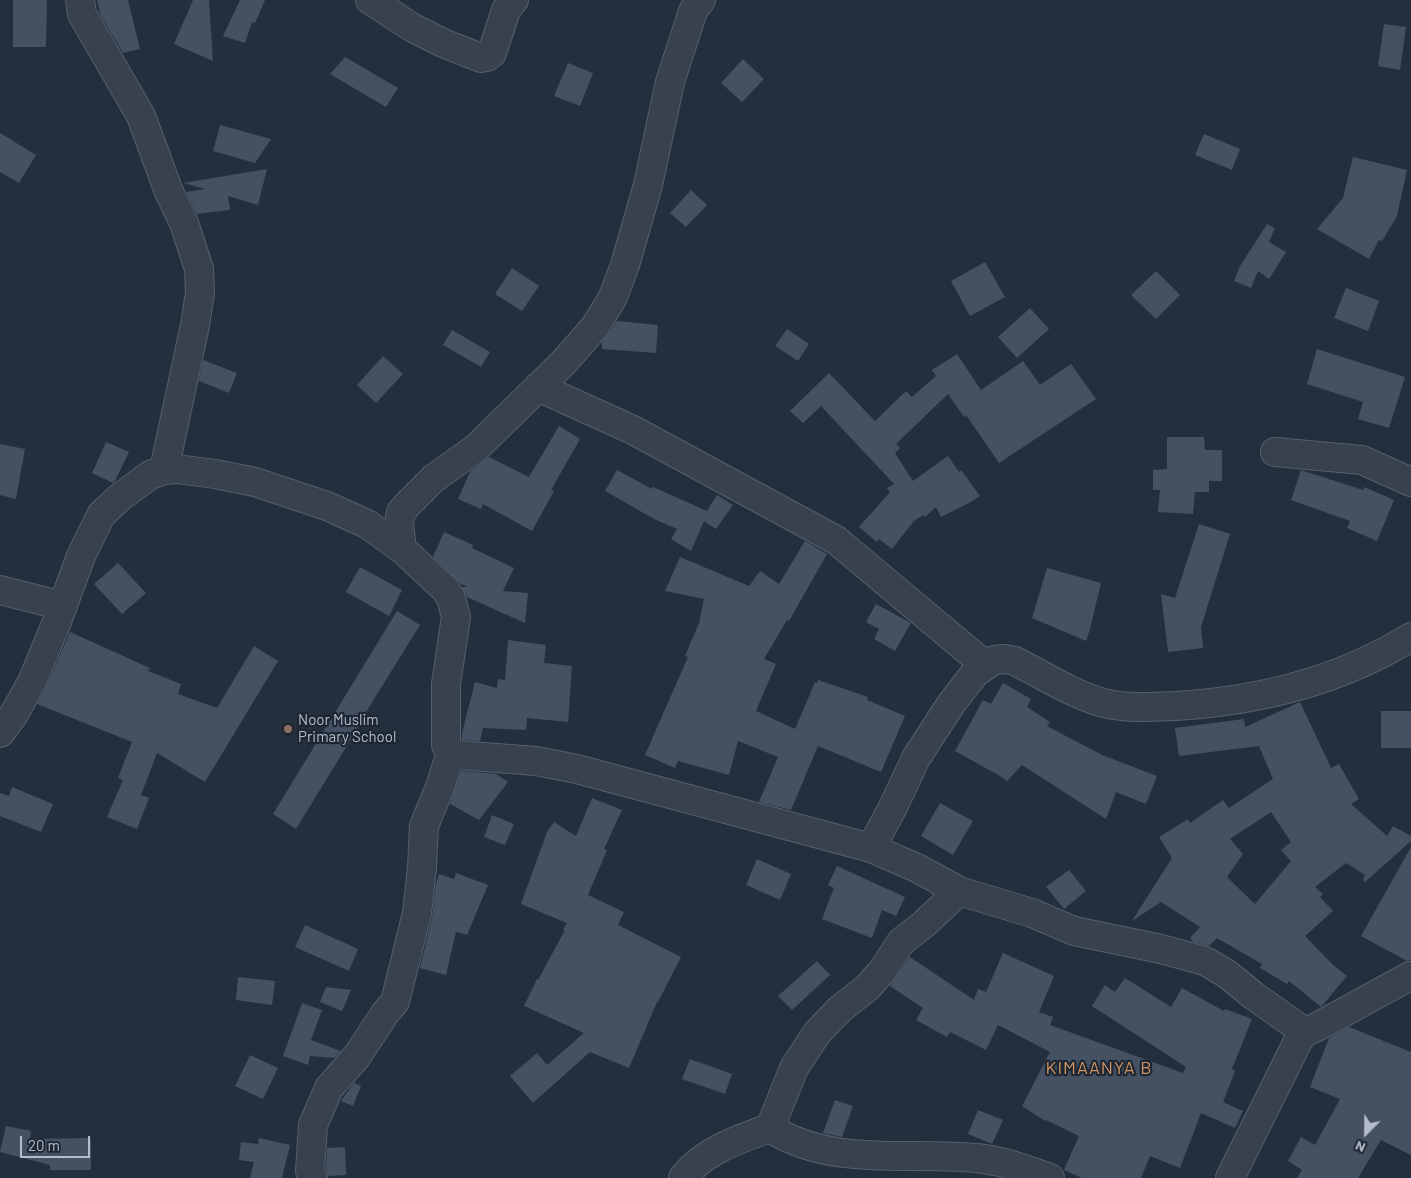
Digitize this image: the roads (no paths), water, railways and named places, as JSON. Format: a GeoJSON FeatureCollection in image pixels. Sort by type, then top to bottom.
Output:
{"type":"FeatureCollection","features":[{"type":"Feature","properties":{"kind":"street"},"geometry":{"type":"LineString","coordinates":[[80,0],[82,14],[141,116],[169,192],[184,223],[199,269],[200,293],[196,325],[164,470]]}},
{"type":"Feature","properties":{"kind":"street"},"geometry":{"type":"LineString","coordinates":[[370,0],[413,28],[443,44],[481,58],[492,54],[506,10],[514,0]]}},
{"type":"Feature","properties":{"kind":"street"},"geometry":{"type":"LineString","coordinates":[[402,549],[399,524],[401,512],[406,506],[434,478],[475,450],[564,362],[594,328],[613,297],[635,232],[659,139],[670,82],[693,12],[701,0]]}},
{"type":"Feature","properties":{"kind":"street"},"geometry":{"type":"LineString","coordinates":[[538,387],[633,430],[836,540],[985,666]]}},
{"type":"Feature","properties":{"kind":"street"},"geometry":{"type":"LineString","coordinates":[[1275,452],[1362,460],[1411,482]]}},
{"type":"Feature","properties":{"kind":"street"},"geometry":{"type":"LineString","coordinates":[[0,733],[14,714],[32,682],[82,556],[101,515],[119,498],[150,475],[164,470],[190,470],[234,477],[309,498],[367,524],[402,549],[445,589],[455,608],[455,627],[446,684],[446,745],[451,752],[458,755],[536,761],[577,768],[871,848],[917,868],[959,891],[1032,913],[1074,931],[1161,949],[1205,961],[1228,974],[1254,996],[1305,1032]]}},
{"type":"Feature","properties":{"kind":"street"},"geometry":{"type":"LineString","coordinates":[[0,590],[63,606]]}},
{"type":"Feature","properties":{"kind":"street"},"geometry":{"type":"LineString","coordinates":[[871,848],[920,751],[974,673],[994,660],[1015,660],[1078,693],[1103,703],[1150,707],[1199,704],[1273,694],[1298,687],[1390,650],[1411,637]]}},
{"type":"Feature","properties":{"kind":"street"},"geometry":{"type":"LineString","coordinates":[[313,1178],[310,1170],[313,1125],[329,1088],[357,1056],[386,1012],[395,1002],[416,912],[422,868],[424,826],[440,787],[451,752]]}},
{"type":"Feature","properties":{"kind":"street"},"geometry":{"type":"LineString","coordinates":[[683,1178],[700,1160],[738,1140],[770,1128],[794,1068],[817,1033],[840,1009],[867,988],[901,942],[924,924],[959,891]]}},
{"type":"Feature","properties":{"kind":"street"},"geometry":{"type":"LineString","coordinates":[[1230,1178],[1298,1041],[1305,1032],[1410,976]]}},
{"type":"Feature","properties":{"kind":"street"},"geometry":{"type":"LineString","coordinates":[[770,1128],[808,1145],[855,1156],[881,1155],[982,1159],[1006,1163],[1050,1178]]}},
{"type":"Feature","properties":{"kind":"place","name":"Noor Muslim Primary School"},"geometry":{"type":"Point","coordinates":[288,729]}},
{"type":"Feature","properties":{"kind":"district","name":"KIMAANYA B"},"geometry":{"type":"Point","coordinates":[1099,1068]}}]}
